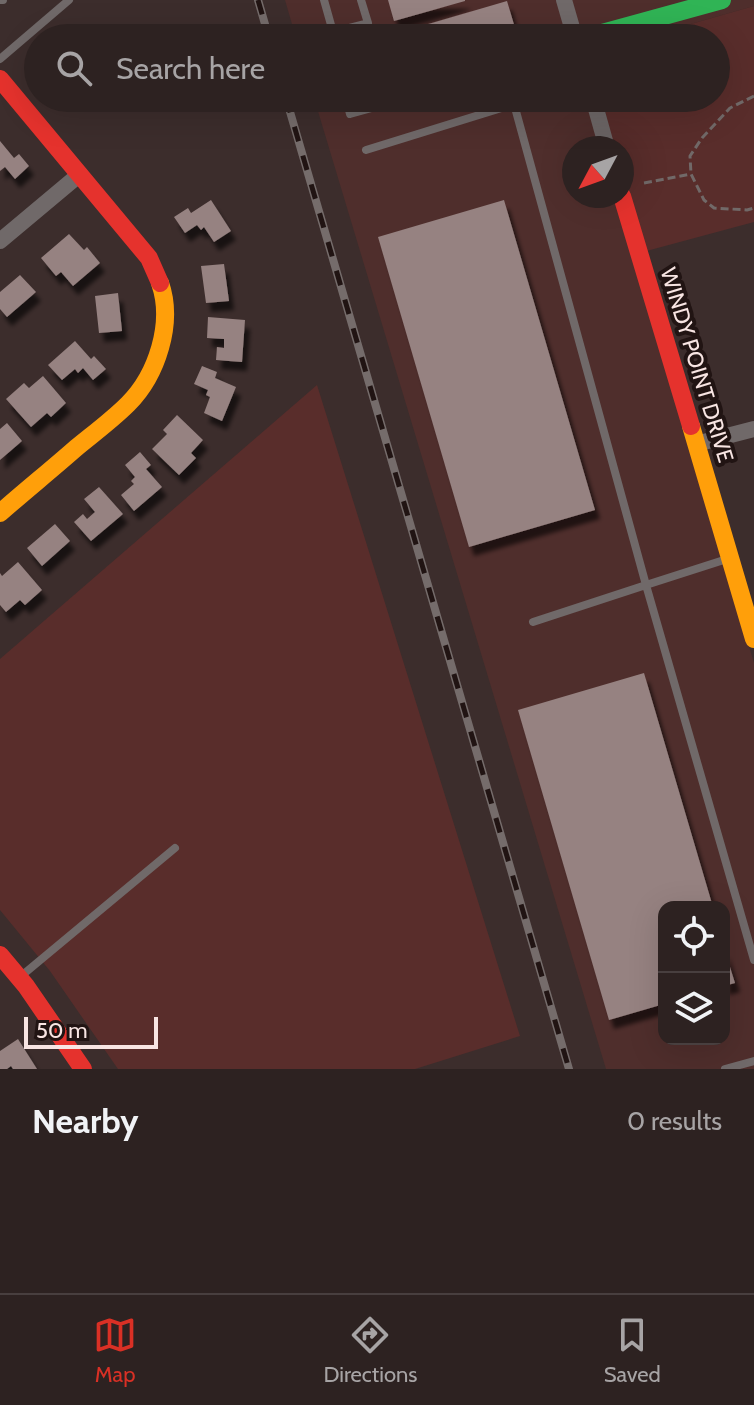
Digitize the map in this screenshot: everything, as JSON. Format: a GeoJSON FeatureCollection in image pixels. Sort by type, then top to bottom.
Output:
{"type":"FeatureCollection","features":[{"type":"Feature","properties":{"kind":"street"},"geometry":{"type":"LineString","coordinates":[[564,0],[571,24]]}},
{"type":"Feature","properties":{"kind":"street"},"geometry":{"type":"LineString","coordinates":[[635,24],[722,0]]}},
{"type":"Feature","properties":{"kind":"street"},"geometry":{"type":"LineString","coordinates":[[0,79],[24,108]]}},
{"type":"Feature","properties":{"kind":"street"},"geometry":{"type":"LineString","coordinates":[[0,513],[130,402],[157,358],[165,325],[162,287],[149,258],[28,112]]}},
{"type":"Feature","properties":{"kind":"street"},"geometry":{"type":"LineString","coordinates":[[597,112],[604,136]]}},
{"type":"Feature","properties":{"kind":"street"},"geometry":{"type":"LineString","coordinates":[[0,241],[80,174]]}},
{"type":"Feature","properties":{"kind":"street","name":"WINDY POINT DRIVE"},"geometry":{"type":"LineString","coordinates":[[626,208],[754,639]]}},
{"type":"Feature","properties":{"kind":"street"},"geometry":{"type":"LineString","coordinates":[[696,444],[754,429]]}},
{"type":"Feature","properties":{"kind":"street"},"geometry":{"type":"LineString","coordinates":[[0,955],[83,1069]]}},
{"type":"Feature","properties":{"kind":"lane"},"geometry":{"type":"LineString","coordinates":[[41,24],[69,0]]}},
{"type":"Feature","properties":{"kind":"lane"},"geometry":{"type":"LineString","coordinates":[[324,0],[331,24]]}},
{"type":"Feature","properties":{"kind":"lane"},"geometry":{"type":"LineString","coordinates":[[361,0],[368,23],[364,24]]}},
{"type":"Feature","properties":{"kind":"lane"},"geometry":{"type":"LineString","coordinates":[[0,59],[24,38]]}},
{"type":"Feature","properties":{"kind":"lane"},"geometry":{"type":"LineString","coordinates":[[366,150],[488,112]]}},
{"type":"Feature","properties":{"kind":"lane"},"geometry":{"type":"LineString","coordinates":[[516,112],[646,585],[754,960]]}},
{"type":"Feature","properties":{"kind":"lane"},"geometry":{"type":"LineString","coordinates":[[533,622],[730,558]]}},
{"type":"Feature","properties":{"kind":"lane"},"geometry":{"type":"LineString","coordinates":[[19,978],[175,848]]}},
{"type":"Feature","properties":{"kind":"lane"},"geometry":{"type":"LineString","coordinates":[[725,1069],[754,1061]]}},
{"type":"Feature","properties":{"kind":"path"},"geometry":{"type":"LineString","coordinates":[[730,108],[754,96]]}},
{"type":"Feature","properties":{"kind":"path"},"geometry":{"type":"LineString","coordinates":[[726,112],[690,156],[691,174],[704,200],[714,208],[754,208]]}},
{"type":"Feature","properties":{"kind":"path"},"geometry":{"type":"LineString","coordinates":[[644,183],[691,174]]}},
{"type":"Feature","properties":{"kind":"shaded area"},"geometry":{"type":"Polygon","coordinates":[[[285,0],[754,0],[754,6],[691,24],[292,24],[285,0]]]}},
{"type":"Feature","properties":{"kind":"shaded area"},"geometry":{"type":"Polygon","coordinates":[[[754,6],[754,222],[639,253],[628,208],[634,208],[634,136],[611,136],[605,112],[730,112],[730,24],[691,24],[754,6]]]}},
{"type":"Feature","properties":{"kind":"shaded area"},"geometry":{"type":"Polygon","coordinates":[[[318,112],[589,112],[596,136],[562,136],[562,208],[618,208],[754,663],[754,1069],[606,1069],[318,112]]]}},
{"type":"Feature","properties":{"kind":"shaded area"},"geometry":{"type":"Polygon","coordinates":[[[317,385],[520,1036],[415,1069],[118,1069],[50,971],[0,910],[0,659],[317,385]]]}},
{"type":"Feature","properties":{"kind":"building"},"geometry":{"type":"Polygon","coordinates":[[[388,0],[465,0],[465,1],[394,21],[388,0]]]}},
{"type":"Feature","properties":{"kind":"building"},"geometry":{"type":"Polygon","coordinates":[[[507,1],[514,24],[428,24],[507,1]]]}},
{"type":"Feature","properties":{"kind":"building"},"geometry":{"type":"Polygon","coordinates":[[[0,141],[14,158],[19,154],[29,166],[15,179],[5,167],[0,171],[0,141]]]}},
{"type":"Feature","properties":{"kind":"building"},"geometry":{"type":"Polygon","coordinates":[[[211,200],[231,231],[214,242],[204,227],[201,230],[197,225],[185,233],[174,217],[188,208],[191,213],[211,200]]]}},
{"type":"Feature","properties":{"kind":"building"},"geometry":{"type":"Polygon","coordinates":[[[504,200],[595,510],[469,547],[378,237],[504,200]]]}},
{"type":"Feature","properties":{"kind":"building"},"geometry":{"type":"Polygon","coordinates":[[[69,234],[84,250],[87,247],[100,263],[73,286],[61,272],[56,276],[41,258],[69,234]]]}},
{"type":"Feature","properties":{"kind":"building"},"geometry":{"type":"Polygon","coordinates":[[[224,264],[229,301],[206,303],[201,266],[224,264]]]}},
{"type":"Feature","properties":{"kind":"building"},"geometry":{"type":"Polygon","coordinates":[[[20,275],[36,292],[7,317],[0,309],[0,292],[20,275]]]}},
{"type":"Feature","properties":{"kind":"building"},"geometry":{"type":"Polygon","coordinates":[[[118,293],[122,331],[99,333],[95,296],[118,293]]]}},
{"type":"Feature","properties":{"kind":"building"},"geometry":{"type":"Polygon","coordinates":[[[208,317],[245,320],[242,362],[216,360],[217,347],[224,348],[224,339],[207,338],[208,317]]]}},
{"type":"Feature","properties":{"kind":"building"},"geometry":{"type":"Polygon","coordinates":[[[75,341],[91,359],[94,356],[106,369],[93,380],[83,368],[78,373],[75,369],[62,380],[48,365],[75,341]]]}},
{"type":"Feature","properties":{"kind":"building"},"geometry":{"type":"Polygon","coordinates":[[[202,366],[217,372],[215,378],[236,387],[222,421],[204,413],[210,397],[206,395],[208,390],[194,384],[202,366]]]}},
{"type":"Feature","properties":{"kind":"building"},"geometry":{"type":"Polygon","coordinates":[[[43,376],[66,403],[51,417],[47,413],[31,427],[6,399],[24,383],[29,388],[43,376]]]}},
{"type":"Feature","properties":{"kind":"building"},"geometry":{"type":"Polygon","coordinates":[[[177,415],[203,440],[191,453],[196,458],[179,475],[152,449],[167,434],[163,430],[177,415]]]}},
{"type":"Feature","properties":{"kind":"building"},"geometry":{"type":"Polygon","coordinates":[[[7,423],[22,441],[0,460],[0,429],[7,423]]]}},
{"type":"Feature","properties":{"kind":"building"},"geometry":{"type":"Polygon","coordinates":[[[140,452],[151,465],[146,469],[162,487],[134,511],[121,495],[134,484],[131,481],[135,477],[125,465],[140,452]]]}},
{"type":"Feature","properties":{"kind":"building"},"geometry":{"type":"Polygon","coordinates":[[[99,487],[123,514],[91,541],[74,522],[83,514],[87,519],[95,512],[84,499],[99,487]]]}},
{"type":"Feature","properties":{"kind":"building"},"geometry":{"type":"Polygon","coordinates":[[[55,524],[70,541],[42,566],[27,548],[55,524]]]}},
{"type":"Feature","properties":{"kind":"building"},"geometry":{"type":"Polygon","coordinates":[[[18,562],[42,590],[25,605],[20,600],[6,612],[0,605],[0,573],[2,576],[18,562]]]}},
{"type":"Feature","properties":{"kind":"building"},"geometry":{"type":"Polygon","coordinates":[[[644,673],[711,901],[658,901],[658,1006],[609,1020],[518,710],[644,673]]]}},
{"type":"Feature","properties":{"kind":"building"},"geometry":{"type":"Polygon","coordinates":[[[730,967],[735,983],[730,984],[730,967]]]}},
{"type":"Feature","properties":{"kind":"building"},"geometry":{"type":"Polygon","coordinates":[[[18,1039],[37,1069],[13,1069],[11,1066],[0,1069],[0,1051],[18,1039]]]}},
{"type":"Feature","properties":{"kind":"railway"},"geometry":{"type":"LineString","coordinates":[[258,0],[265,24]]}},
{"type":"Feature","properties":{"kind":"railway"},"geometry":{"type":"LineString","coordinates":[[290,112],[569,1069]]}},
{"type":"Feature","properties":{"kind":"traffic: fast"},"geometry":{"type":"LineString","coordinates":[[635,24],[722,0]]}},
{"type":"Feature","properties":{"kind":"traffic: slow"},"geometry":{"type":"LineString","coordinates":[[0,513],[116,416],[138,392],[155,364],[164,331],[164,298],[160,283]]}},
{"type":"Feature","properties":{"kind":"traffic: slow"},"geometry":{"type":"LineString","coordinates":[[691,426],[754,639]]}},
{"type":"Feature","properties":{"kind":"traffic: jam"},"geometry":{"type":"LineString","coordinates":[[0,79],[24,108]]}},
{"type":"Feature","properties":{"kind":"traffic: jam"},"geometry":{"type":"LineString","coordinates":[[27,112],[149,258],[160,283]]}},
{"type":"Feature","properties":{"kind":"traffic: jam"},"geometry":{"type":"LineString","coordinates":[[626,208],[691,426]]}},
{"type":"Feature","properties":{"kind":"traffic: jam"},"geometry":{"type":"LineString","coordinates":[[0,955],[26,986],[83,1069]]}}]}
